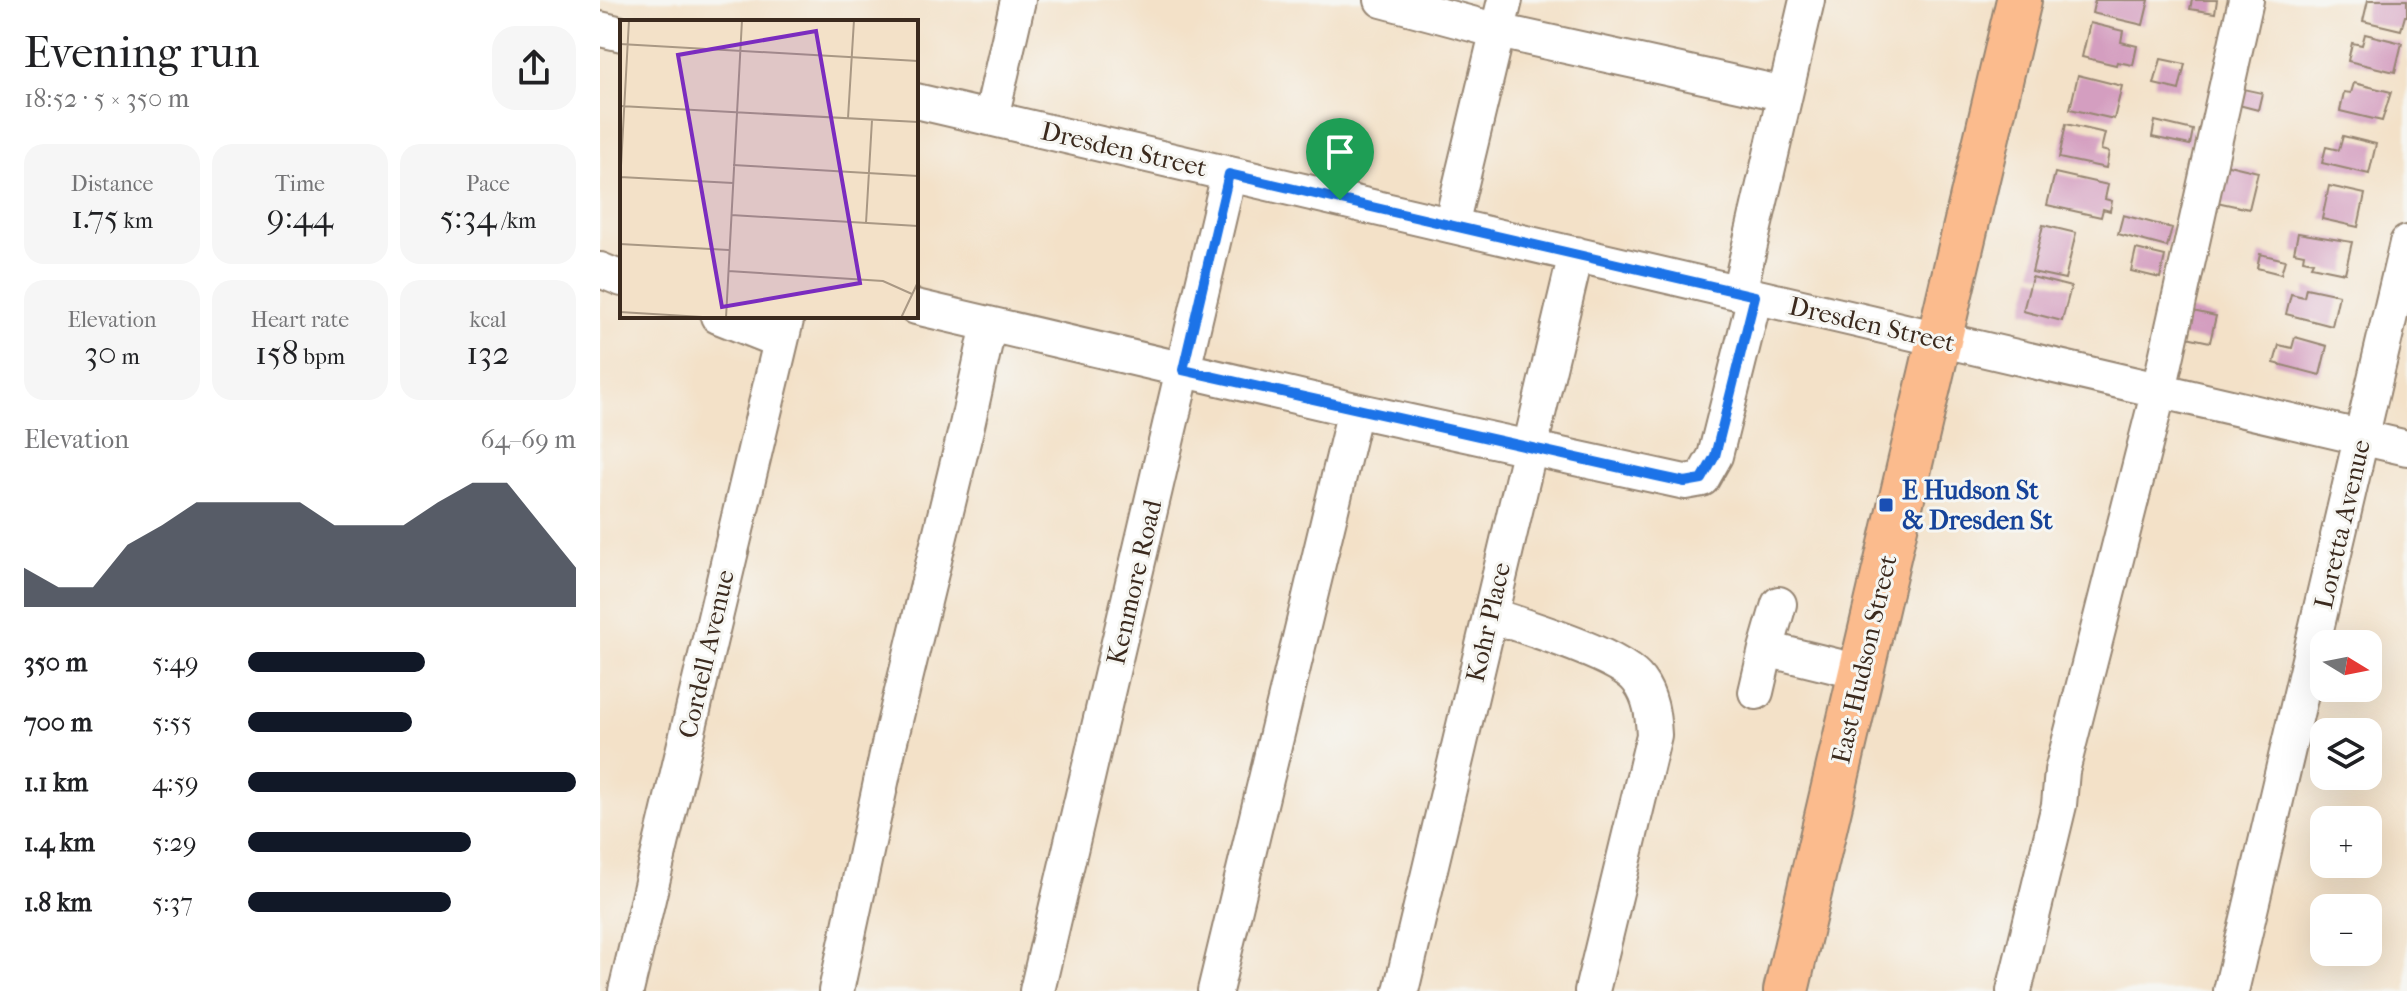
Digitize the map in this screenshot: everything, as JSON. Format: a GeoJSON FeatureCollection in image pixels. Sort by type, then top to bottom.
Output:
{"type":"FeatureCollection","features":[{"type":"Feature","properties":{"kind":"main road","name":"East Hudson Street"},"geometry":{"type":"LineString","coordinates":[[1786,991],[2019,0]]}},
{"type":"Feature","properties":{"kind":"street"},"geometry":{"type":"LineString","coordinates":[[991,118],[1018,0]]}},
{"type":"Feature","properties":{"kind":"street"},"geometry":{"type":"LineString","coordinates":[[1382,0],[1501,15],[1785,94]]}},
{"type":"Feature","properties":{"kind":"street"},"geometry":{"type":"LineString","coordinates":[[918,307],[1529,449],[1685,482],[1702,479],[1715,456],[1785,94],[1807,0]]}},
{"type":"Feature","properties":{"kind":"street"},"geometry":{"type":"LineString","coordinates":[[2014,991],[2059,805],[2066,756],[2159,390],[2246,0]]}},
{"type":"Feature","properties":{"kind":"street"},"geometry":{"type":"LineString","coordinates":[[1451,225],[1501,15]]}},
{"type":"Feature","properties":{"kind":"street"},"geometry":{"type":"LineString","coordinates":[[600,29],[620,34]]}},
{"type":"Feature","properties":{"kind":"street","name":"Dresden Street"},"geometry":{"type":"LineString","coordinates":[[918,101],[2407,448]]}},
{"type":"Feature","properties":{"kind":"street","name":"Kenmore Road"},"geometry":{"type":"LineString","coordinates":[[1037,991],[1229,174]]}},
{"type":"Feature","properties":{"kind":"street","name":"Loretta Avenue"},"geometry":{"type":"LineString","coordinates":[[2231,991],[2407,243]]}},
{"type":"Feature","properties":{"kind":"street","name":"Kohr Place"},"geometry":{"type":"LineString","coordinates":[[1401,991],[1576,254]]}},
{"type":"Feature","properties":{"kind":"street"},"geometry":{"type":"LineString","coordinates":[[600,270],[620,278]]}},
{"type":"Feature","properties":{"kind":"street"},"geometry":{"type":"LineString","coordinates":[[729,318],[784,328]]}},
{"type":"Feature","properties":{"kind":"street"},"geometry":{"type":"LineString","coordinates":[[836,991],[889,745],[989,324]]}},
{"type":"Feature","properties":{"kind":"street","name":"Cordell Avenue"},"geometry":{"type":"LineString","coordinates":[[626,991],[784,328]]}},
{"type":"Feature","properties":{"kind":"street"},"geometry":{"type":"LineString","coordinates":[[1215,991],[1355,410]]}},
{"type":"Feature","properties":{"kind":"street"},"geometry":{"type":"LineString","coordinates":[[1756,692],[1779,604]]}},
{"type":"Feature","properties":{"kind":"street"},"geometry":{"type":"LineString","coordinates":[[1490,615],[1610,660],[1638,679],[1652,709],[1654,735],[1592,991]]}},
{"type":"Feature","properties":{"kind":"street"},"geometry":{"type":"LineString","coordinates":[[1766,649],[1860,672]]}},
{"type":"Feature","properties":{"kind":"building"},"geometry":{"type":"Polygon","coordinates":[[[2095,0],[2149,0],[2143,25],[2092,13],[2095,0]]]}},
{"type":"Feature","properties":{"kind":"building"},"geometry":{"type":"Polygon","coordinates":[[[2192,0],[2217,0],[2215,13],[2190,9],[2192,0]]]}},
{"type":"Feature","properties":{"kind":"building"},"geometry":{"type":"Polygon","coordinates":[[[2368,0],[2407,0],[2407,16],[2401,30],[2363,21],[2368,0]]]}},
{"type":"Feature","properties":{"kind":"building"},"geometry":{"type":"Polygon","coordinates":[[[2090,23],[2123,31],[2121,42],[2137,46],[2133,65],[2117,62],[2116,65],[2082,57],[2090,23]]]}},
{"type":"Feature","properties":{"kind":"building"},"geometry":{"type":"Polygon","coordinates":[[[2365,34],[2402,43],[2395,72],[2348,61],[2352,43],[2362,45],[2365,34]]]}},
{"type":"Feature","properties":{"kind":"building"},"geometry":{"type":"Polygon","coordinates":[[[2161,59],[2185,64],[2179,90],[2154,84],[2161,59]]]}},
{"type":"Feature","properties":{"kind":"building"},"geometry":{"type":"Polygon","coordinates":[[[2078,75],[2122,86],[2114,119],[2070,109],[2078,75]]]}},
{"type":"Feature","properties":{"kind":"building"},"geometry":{"type":"Polygon","coordinates":[[[2354,83],[2391,92],[2382,121],[2340,111],[2344,92],[2351,93],[2354,83]]]}},
{"type":"Feature","properties":{"kind":"building"},"geometry":{"type":"Polygon","coordinates":[[[2239,88],[2262,93],[2258,110],[2235,104],[2239,88]]]}},
{"type":"Feature","properties":{"kind":"building"},"geometry":{"type":"Polygon","coordinates":[[[2155,121],[2193,130],[2190,145],[2152,137],[2155,121]]]}},
{"type":"Feature","properties":{"kind":"building"},"geometry":{"type":"Polygon","coordinates":[[[2066,124],[2105,133],[2101,150],[2109,152],[2106,168],[2059,158],[2066,124]]]}},
{"type":"Feature","properties":{"kind":"building"},"geometry":{"type":"Polygon","coordinates":[[[2343,136],[2376,144],[2369,174],[2322,163],[2326,147],[2339,150],[2343,136]]]}},
{"type":"Feature","properties":{"kind":"building"},"geometry":{"type":"Polygon","coordinates":[[[2220,163],[2258,172],[2249,209],[2212,201],[2220,163]]]}},
{"type":"Feature","properties":{"kind":"building"},"geometry":{"type":"Polygon","coordinates":[[[2055,173],[2108,185],[2105,199],[2112,201],[2110,211],[2103,209],[2101,217],[2047,205],[2055,173]]]}},
{"type":"Feature","properties":{"kind":"building"},"geometry":{"type":"Polygon","coordinates":[[[2329,186],[2365,194],[2358,227],[2322,219],[2329,186]]]}},
{"type":"Feature","properties":{"kind":"building"},"geometry":{"type":"Polygon","coordinates":[[[2123,215],[2172,228],[2167,247],[2118,234],[2123,215]]]}},
{"type":"Feature","properties":{"kind":"building"},"geometry":{"type":"Polygon","coordinates":[[[2043,225],[2076,233],[2065,279],[2032,272],[2043,225]]]}},
{"type":"Feature","properties":{"kind":"building"},"geometry":{"type":"Polygon","coordinates":[[[2298,233],[2352,242],[2345,273],[2311,266],[2313,262],[2303,260],[2304,254],[2294,252],[2298,233]]]}},
{"type":"Feature","properties":{"kind":"building"},"geometry":{"type":"Polygon","coordinates":[[[2136,249],[2165,256],[2160,278],[2131,271],[2136,249]]]}},
{"type":"Feature","properties":{"kind":"building"},"geometry":{"type":"Polygon","coordinates":[[[2260,254],[2285,260],[2281,274],[2257,268],[2260,254]]]}},
{"type":"Feature","properties":{"kind":"building"},"geometry":{"type":"Polygon","coordinates":[[[2032,277],[2071,287],[2062,321],[2023,311],[2032,277]]]}},
{"type":"Feature","properties":{"kind":"building"},"geometry":{"type":"Polygon","coordinates":[[[2306,288],[2339,295],[2332,326],[2286,314],[2291,294],[2304,297],[2306,288]]]}},
{"type":"Feature","properties":{"kind":"building"},"geometry":{"type":"Polygon","coordinates":[[[2188,310],[2216,316],[2210,342],[2182,336],[2188,310]]]}},
{"type":"Feature","properties":{"kind":"building"},"geometry":{"type":"Polygon","coordinates":[[[2295,337],[2327,346],[2320,375],[2274,363],[2279,345],[2292,348],[2295,337]]]}},
{"type":"Feature","properties":{"kind":"place","name":"E Hudson St & Dresden St"},"geometry":{"type":"Point","coordinates":[1886,505]}},
{"type":"Feature","properties":{"kind":"route"},"geometry":{"type":"LineString","coordinates":[[1229,174],[1340,200],[1755,296],[1715,456],[1702,479],[1685,482],[1183,370],[1229,174]]}}]}
